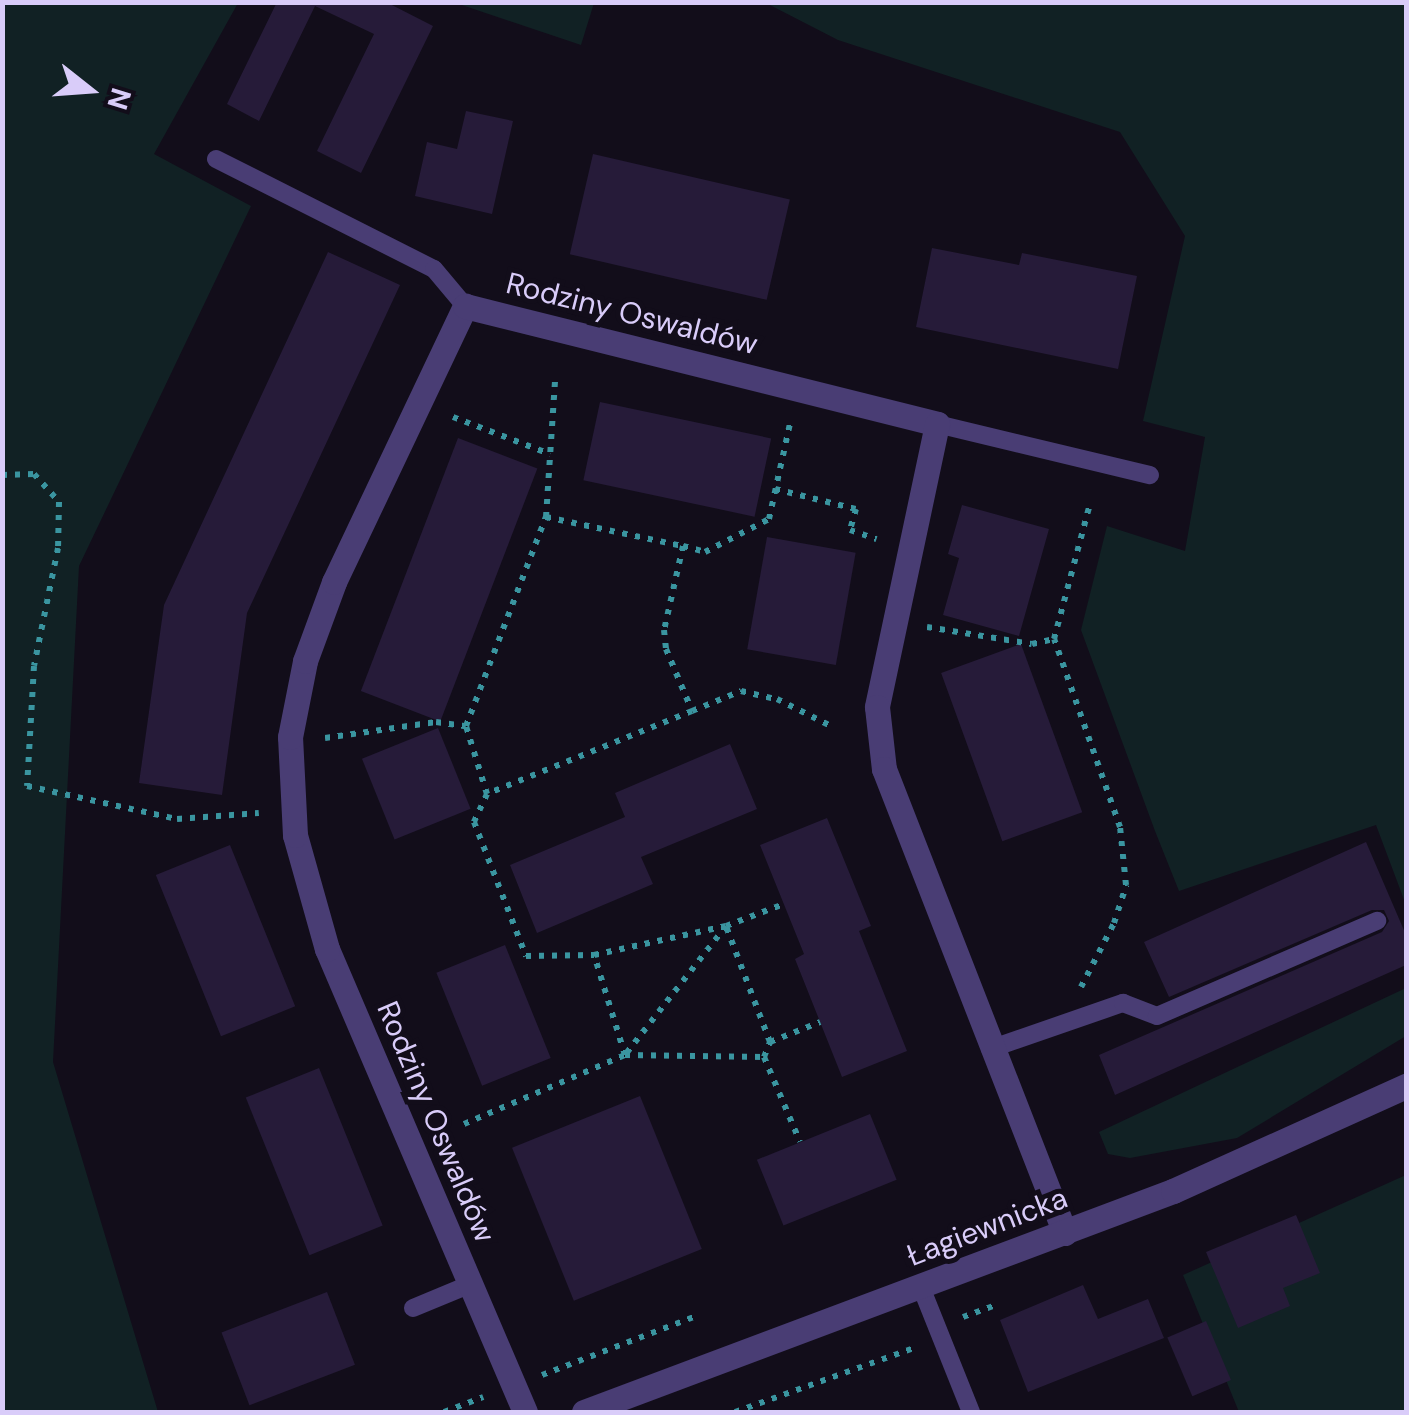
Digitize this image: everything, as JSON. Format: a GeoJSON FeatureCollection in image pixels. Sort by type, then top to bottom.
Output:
{"type":"FeatureCollection","features":[{"type":"Feature","properties":{"kind":"street","name":"Rodziny Oswaldów"},"geometry":{"type":"LineString","coordinates":[[525,1412],[327,950],[296,834],[290,737],[304,661],[334,582],[465,306],[937,424]]}},
{"type":"Feature","properties":{"kind":"street"},"geometry":{"type":"LineString","coordinates":[[937,424],[877,707],[884,769],[1064,1233]]}},
{"type":"Feature","properties":{"kind":"street","name":"Łagiewnicka"},"geometry":{"type":"LineString","coordinates":[[584,1412],[1064,1233],[1300,1138],[1406,1086]]}},
{"type":"Feature","properties":{"kind":"lane"},"geometry":{"type":"LineString","coordinates":[[216,159],[434,269],[465,306]]}},
{"type":"Feature","properties":{"kind":"lane"},"geometry":{"type":"LineString","coordinates":[[937,424],[1150,475]]}},
{"type":"Feature","properties":{"kind":"lane"},"geometry":{"type":"LineString","coordinates":[[990,1049],[1123,1003],[1157,1016],[1376,921]]}},
{"type":"Feature","properties":{"kind":"lane"},"geometry":{"type":"LineString","coordinates":[[412,1308],[471,1284]]}},
{"type":"Feature","properties":{"kind":"lane"},"geometry":{"type":"LineString","coordinates":[[921,1287],[971,1412]]}},
{"type":"Feature","properties":{"kind":"path"},"geometry":{"type":"LineString","coordinates":[[555,380],[546,517],[466,726],[487,794],[474,822],[526,956],[594,955],[726,926],[784,904]]}},
{"type":"Feature","properties":{"kind":"path"},"geometry":{"type":"LineString","coordinates":[[546,517],[704,552],[769,518],[799,388]]}},
{"type":"Feature","properties":{"kind":"path"},"geometry":{"type":"LineString","coordinates":[[452,417],[550,454]]}},
{"type":"Feature","properties":{"kind":"path"},"geometry":{"type":"LineString","coordinates":[[2,475],[34,474],[59,502],[58,548],[34,666],[27,786],[176,819],[260,813]]}},
{"type":"Feature","properties":{"kind":"path"},"geometry":{"type":"LineString","coordinates":[[775,489],[856,509],[850,530],[876,540]]}},
{"type":"Feature","properties":{"kind":"path"},"geometry":{"type":"LineString","coordinates":[[1056,1026],[1114,924],[1126,885],[1120,827],[1054,639],[1090,504]]}},
{"type":"Feature","properties":{"kind":"path"},"geometry":{"type":"LineString","coordinates":[[683,546],[664,630],[666,650],[692,711]]}},
{"type":"Feature","properties":{"kind":"path"},"geometry":{"type":"LineString","coordinates":[[916,625],[1032,644],[1054,639]]}},
{"type":"Feature","properties":{"kind":"path"},"geometry":{"type":"LineString","coordinates":[[487,794],[742,692],[777,699],[829,726]]}},
{"type":"Feature","properties":{"kind":"path"},"geometry":{"type":"LineString","coordinates":[[290,737],[329,738],[436,722],[466,726]]}},
{"type":"Feature","properties":{"kind":"path"},"geometry":{"type":"LineString","coordinates":[[726,926],[770,1042],[764,1058],[800,1142]]}},
{"type":"Feature","properties":{"kind":"path"},"geometry":{"type":"LineString","coordinates":[[625,1055],[726,926]]}},
{"type":"Feature","properties":{"kind":"path"},"geometry":{"type":"LineString","coordinates":[[594,955],[625,1055]]}},
{"type":"Feature","properties":{"kind":"path"},"geometry":{"type":"LineString","coordinates":[[770,1042],[820,1022]]}},
{"type":"Feature","properties":{"kind":"path"},"geometry":{"type":"LineString","coordinates":[[464,1124],[625,1055],[764,1058]]}},
{"type":"Feature","properties":{"kind":"path"},"geometry":{"type":"LineString","coordinates":[[735,1412],[922,1346],[999,1304]]}},
{"type":"Feature","properties":{"kind":"path"},"geometry":{"type":"LineString","coordinates":[[444,1412],[700,1314]]}},
{"type":"Feature","properties":{"kind":"shaded area"},"geometry":{"type":"Polygon","coordinates":[[[3,2],[238,3],[154,154],[251,206],[79,566],[53,1062],[158,1412],[3,1412],[3,2]]]}},
{"type":"Feature","properties":{"kind":"shaded area"},"geometry":{"type":"Polygon","coordinates":[[[456,3],[594,3],[581,45],[456,3]]]}},
{"type":"Feature","properties":{"kind":"shaded area"},"geometry":{"type":"Polygon","coordinates":[[[766,3],[1406,3],[1406,905],[1376,825],[1179,891],[1155,831],[1081,630],[1107,526],[1185,551],[1205,437],[1143,421],[1185,236],[1120,132],[838,40],[766,3]]]}},
{"type":"Feature","properties":{"kind":"shaded area"},"geometry":{"type":"Polygon","coordinates":[[[1406,988],[1406,1036],[1237,1138],[1130,1158],[1108,1154],[1099,1132],[1406,988]]]}},
{"type":"Feature","properties":{"kind":"shaded area"},"geometry":{"type":"Polygon","coordinates":[[[1406,1175],[1406,1412],[1239,1412],[1183,1275],[1406,1175]]]}},
{"type":"Feature","properties":{"kind":"building"},"geometry":{"type":"Polygon","coordinates":[[[277,2],[386,2],[433,26],[361,173],[317,151],[374,34],[315,6],[259,121],[227,104],[277,2]]]}},
{"type":"Feature","properties":{"kind":"building"},"geometry":{"type":"Polygon","coordinates":[[[466,111],[513,121],[492,214],[415,196],[427,142],[457,149],[466,111]]]}},
{"type":"Feature","properties":{"kind":"building"},"geometry":{"type":"Polygon","coordinates":[[[593,154],[790,199],[767,300],[570,254],[593,154]]]}},
{"type":"Feature","properties":{"kind":"building"},"geometry":{"type":"Polygon","coordinates":[[[932,248],[1019,265],[1022,253],[1137,276],[1118,369],[916,327],[932,248]]]}},
{"type":"Feature","properties":{"kind":"building"},"geometry":{"type":"Polygon","coordinates":[[[328,252],[400,285],[247,613],[222,795],[139,783],[164,605],[328,252]]]}},
{"type":"Feature","properties":{"kind":"building"},"geometry":{"type":"Polygon","coordinates":[[[600,402],[771,438],[755,517],[583,480],[600,402]]]}},
{"type":"Feature","properties":{"kind":"building"},"geometry":{"type":"Polygon","coordinates":[[[458,438],[537,468],[440,721],[361,691],[458,438]]]}},
{"type":"Feature","properties":{"kind":"building"},"geometry":{"type":"Polygon","coordinates":[[[962,505],[1049,529],[1019,636],[943,615],[959,558],[948,554],[962,505]]]}},
{"type":"Feature","properties":{"kind":"building"},"geometry":{"type":"Polygon","coordinates":[[[767,537],[856,553],[836,665],[747,649],[767,537]]]}},
{"type":"Feature","properties":{"kind":"building"},"geometry":{"type":"Polygon","coordinates":[[[1021,644],[1082,812],[1002,841],[941,673],[1021,644]]]}},
{"type":"Feature","properties":{"kind":"building"},"geometry":{"type":"Polygon","coordinates":[[[438,728],[471,809],[395,839],[362,759],[438,728]]]}},
{"type":"Feature","properties":{"kind":"building"},"geometry":{"type":"Polygon","coordinates":[[[730,744],[757,809],[641,857],[653,884],[537,933],[510,865],[625,817],[615,793],[730,744]]]}},
{"type":"Feature","properties":{"kind":"building"},"geometry":{"type":"Polygon","coordinates":[[[827,818],[871,926],[859,931],[907,1051],[842,1077],[795,959],[804,954],[760,845],[827,818]]]}},
{"type":"Feature","properties":{"kind":"building"},"geometry":{"type":"Polygon","coordinates":[[[1366,842],[1406,935],[1406,965],[1115,1095],[1099,1055],[1382,932],[1389,921],[1384,910],[1372,910],[1169,997],[1144,942],[1366,842]]]}},
{"type":"Feature","properties":{"kind":"building"},"geometry":{"type":"Polygon","coordinates":[[[230,845],[295,1006],[221,1036],[156,875],[230,845]]]}},
{"type":"Feature","properties":{"kind":"building"},"geometry":{"type":"Polygon","coordinates":[[[505,945],[551,1058],[482,1086],[436,973],[505,945]]]}},
{"type":"Feature","properties":{"kind":"building"},"geometry":{"type":"Polygon","coordinates":[[[319,1068],[383,1226],[309,1255],[246,1098],[319,1068]]]}},
{"type":"Feature","properties":{"kind":"building"},"geometry":{"type":"Polygon","coordinates":[[[640,1096],[702,1249],[574,1301],[512,1148],[640,1096]]]}},
{"type":"Feature","properties":{"kind":"building"},"geometry":{"type":"Polygon","coordinates":[[[870,1114],[897,1180],[783,1226],[757,1160],[870,1114]]]}},
{"type":"Feature","properties":{"kind":"building"},"geometry":{"type":"Polygon","coordinates":[[[1296,1215],[1320,1273],[1283,1288],[1290,1306],[1238,1328],[1206,1252],[1296,1215]]]}},
{"type":"Feature","properties":{"kind":"building"},"geometry":{"type":"Polygon","coordinates":[[[1083,1285],[1098,1319],[1148,1299],[1164,1338],[1028,1392],[1000,1320],[1083,1285]]]}},
{"type":"Feature","properties":{"kind":"building"},"geometry":{"type":"Polygon","coordinates":[[[327,1292],[355,1365],[249,1405],[222,1332],[327,1292]]]}},
{"type":"Feature","properties":{"kind":"building"},"geometry":{"type":"Polygon","coordinates":[[[1206,1321],[1231,1380],[1192,1396],[1167,1337],[1206,1321]]]}}]}
